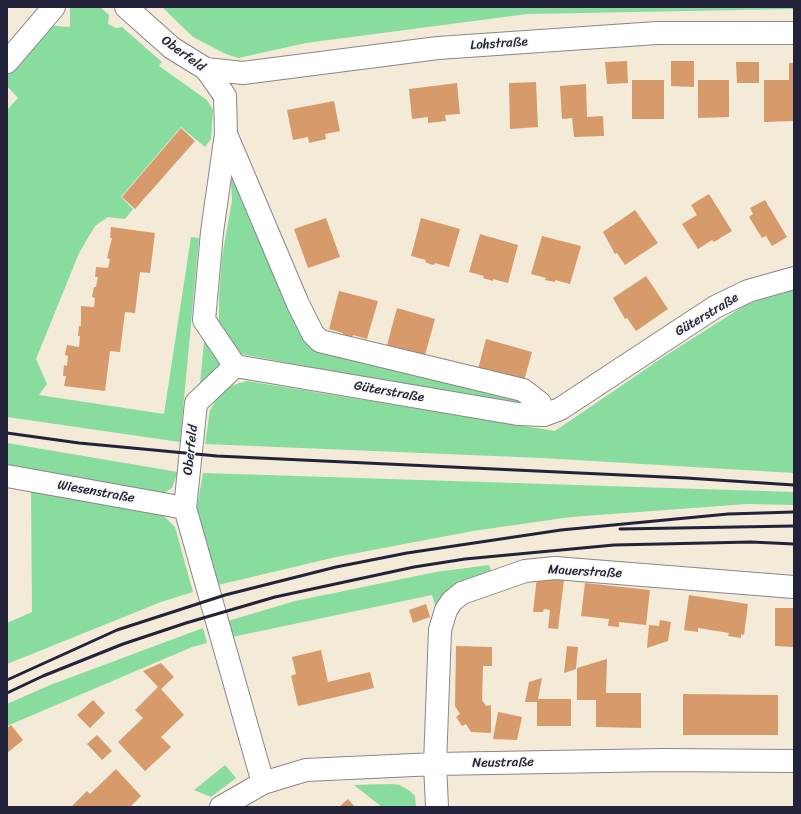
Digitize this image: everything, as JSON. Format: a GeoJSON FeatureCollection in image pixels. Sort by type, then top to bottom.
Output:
{"type":"FeatureCollection","features":[{"type":"Feature","properties":{"kind":"street"},"geometry":{"type":"LineString","coordinates":[[7,62],[54,7]]}},
{"type":"Feature","properties":{"kind":"street","name":"Oberfeld"},"geometry":{"type":"LineString","coordinates":[[126,7],[172,48],[206,69],[225,96],[226,134],[212,232],[204,320],[235,366],[196,403],[185,508],[263,783]]}},
{"type":"Feature","properties":{"kind":"street","name":"Lohstraße"},"geometry":{"type":"LineString","coordinates":[[206,69],[243,73],[438,48],[657,33],[794,34]]}},
{"type":"Feature","properties":{"kind":"street","name":"Oberfeld"},"geometry":{"type":"LineString","coordinates":[[226,134],[313,334],[320,341],[523,390],[540,403],[544,415]]}},
{"type":"Feature","properties":{"kind":"street","name":"Güterstraße"},"geometry":{"type":"LineString","coordinates":[[235,366],[518,414],[544,415],[560,409],[716,307],[748,291],[794,278]]}},
{"type":"Feature","properties":{"kind":"street","name":"Wiesenstraße"},"geometry":{"type":"LineString","coordinates":[[7,476],[185,508]]}},
{"type":"Feature","properties":{"kind":"street","name":"Mauerstraße"},"geometry":{"type":"LineString","coordinates":[[437,807],[435,764],[440,630],[446,610],[452,601],[462,593],[525,571],[555,568],[794,587]]}},
{"type":"Feature","properties":{"kind":"street","name":"Neustraße"},"geometry":{"type":"LineString","coordinates":[[221,807],[263,783],[306,770],[435,764],[664,760],[794,761]]}},
{"type":"Feature","properties":{"kind":"green space"},"geometry":{"type":"Polygon","coordinates":[[[70,7],[100,7],[109,15],[108,24],[116,28],[122,27],[162,62],[159,66],[207,100],[213,110],[211,139],[205,147],[181,127],[121,197],[133,209],[125,219],[108,217],[95,226],[79,253],[36,359],[47,384],[39,395],[164,414],[191,237],[199,238],[180,442],[7,417],[7,110],[18,98],[7,86],[7,73],[42,25],[70,27],[70,7]]]}},
{"type":"Feature","properties":{"kind":"green space"},"geometry":{"type":"Polygon","coordinates":[[[162,7],[794,7],[794,9],[527,14],[306,43],[238,58],[226,54],[193,37],[162,7]]]}},
{"type":"Feature","properties":{"kind":"green space"},"geometry":{"type":"Polygon","coordinates":[[[236,177],[307,339],[421,377],[528,399],[527,405],[430,390],[236,353],[223,337],[219,321],[219,297],[222,257],[232,201],[231,180],[236,177]]]}},
{"type":"Feature","properties":{"kind":"green space"},"geometry":{"type":"Polygon","coordinates":[[[794,290],[794,473],[542,458],[205,444],[210,410],[219,395],[233,385],[247,381],[555,431],[665,356],[747,304],[794,290]]]}},
{"type":"Feature","properties":{"kind":"green space"},"geometry":{"type":"Polygon","coordinates":[[[206,340],[222,366],[200,384],[204,342],[206,340]]]}},
{"type":"Feature","properties":{"kind":"green space"},"geometry":{"type":"Polygon","coordinates":[[[7,443],[178,472],[172,488],[164,493],[7,468],[7,443]]]}},
{"type":"Feature","properties":{"kind":"green space"},"geometry":{"type":"Polygon","coordinates":[[[203,473],[794,492],[794,505],[747,504],[571,517],[473,531],[336,557],[218,585],[209,559],[197,507],[203,473]]]}},
{"type":"Feature","properties":{"kind":"green space"},"geometry":{"type":"Polygon","coordinates":[[[31,487],[160,512],[175,527],[193,592],[161,602],[7,664],[7,623],[32,612],[31,487]]]}},
{"type":"Feature","properties":{"kind":"green space"},"geometry":{"type":"Polygon","coordinates":[[[489,565],[492,573],[436,607],[432,595],[232,637],[228,621],[295,601],[436,572],[489,565]]]}},
{"type":"Feature","properties":{"kind":"green space"},"geometry":{"type":"Polygon","coordinates":[[[203,628],[207,643],[192,647],[7,726],[7,704],[50,685],[203,628]]]}},
{"type":"Feature","properties":{"kind":"green space"},"geometry":{"type":"Polygon","coordinates":[[[225,765],[236,778],[211,797],[194,790],[225,765]]]}},
{"type":"Feature","properties":{"kind":"green space"},"geometry":{"type":"Polygon","coordinates":[[[354,785],[400,785],[410,791],[415,796],[416,807],[382,807],[354,785]]]}},
{"type":"Feature","properties":{"kind":"building"},"geometry":{"type":"Polygon","coordinates":[[[627,61],[628,83],[607,84],[605,62],[627,61]]]}},
{"type":"Feature","properties":{"kind":"building"},"geometry":{"type":"Polygon","coordinates":[[[671,61],[694,61],[694,87],[671,86],[671,61]]]}},
{"type":"Feature","properties":{"kind":"building"},"geometry":{"type":"Polygon","coordinates":[[[736,62],[759,62],[759,83],[737,83],[736,62]]]}},
{"type":"Feature","properties":{"kind":"building"},"geometry":{"type":"Polygon","coordinates":[[[789,63],[794,63],[793,121],[764,122],[764,80],[789,80],[789,63]]]}},
{"type":"Feature","properties":{"kind":"building"},"geometry":{"type":"Polygon","coordinates":[[[632,80],[664,80],[664,119],[632,119],[632,80]]]}},
{"type":"Feature","properties":{"kind":"building"},"geometry":{"type":"Polygon","coordinates":[[[698,80],[729,80],[729,117],[698,118],[698,80]]]}},
{"type":"Feature","properties":{"kind":"building"},"geometry":{"type":"Polygon","coordinates":[[[536,82],[538,127],[510,129],[509,83],[536,82]]]}},
{"type":"Feature","properties":{"kind":"building"},"geometry":{"type":"Polygon","coordinates":[[[457,83],[460,114],[445,115],[446,121],[428,123],[428,117],[412,119],[409,89],[457,83]]]}},
{"type":"Feature","properties":{"kind":"building"},"geometry":{"type":"Polygon","coordinates":[[[586,84],[587,117],[603,116],[604,136],[574,137],[572,118],[562,119],[560,86],[586,84]]]}},
{"type":"Feature","properties":{"kind":"building"},"geometry":{"type":"Polygon","coordinates":[[[334,101],[340,131],[325,134],[326,139],[309,143],[308,137],[293,140],[287,110],[334,101]]]}},
{"type":"Feature","properties":{"kind":"building"},"geometry":{"type":"Polygon","coordinates":[[[181,128],[195,141],[135,209],[122,197],[181,128]]]}},
{"type":"Feature","properties":{"kind":"building"},"geometry":{"type":"Polygon","coordinates":[[[709,194],[732,231],[714,242],[712,240],[698,249],[682,224],[697,215],[691,205],[709,194]]]}},
{"type":"Feature","properties":{"kind":"building"},"geometry":{"type":"Polygon","coordinates":[[[765,200],[787,237],[772,246],[766,236],[762,238],[749,217],[753,214],[750,208],[765,200]]]}},
{"type":"Feature","properties":{"kind":"building"},"geometry":{"type":"Polygon","coordinates":[[[635,210],[658,243],[625,265],[617,253],[615,254],[603,232],[635,210]]]}},
{"type":"Feature","properties":{"kind":"building"},"geometry":{"type":"Polygon","coordinates":[[[326,218],[340,257],[308,268],[294,229],[326,218]]]}},
{"type":"Feature","properties":{"kind":"building"},"geometry":{"type":"Polygon","coordinates":[[[421,218],[460,229],[449,267],[435,263],[434,265],[430,264],[425,262],[426,260],[411,256],[421,218]]]}},
{"type":"Feature","properties":{"kind":"building"},"geometry":{"type":"Polygon","coordinates":[[[111,227],[155,233],[150,273],[140,272],[135,313],[125,312],[120,352],[110,351],[105,391],[64,386],[66,376],[63,376],[64,365],[67,366],[68,356],[65,355],[67,345],[79,347],[80,336],[78,336],[79,326],[81,326],[81,306],[94,307],[95,298],[92,297],[98,277],[95,277],[96,267],[108,268],[110,259],[107,258],[112,238],[110,238],[111,227]]]}},
{"type":"Feature","properties":{"kind":"building"},"geometry":{"type":"Polygon","coordinates":[[[480,234],[518,245],[508,283],[493,279],[493,281],[483,278],[484,276],[469,272],[480,234]]]}},
{"type":"Feature","properties":{"kind":"building"},"geometry":{"type":"Polygon","coordinates":[[[542,236],[581,246],[570,284],[555,280],[555,282],[545,280],[546,278],[531,274],[542,236]]]}},
{"type":"Feature","properties":{"kind":"building"},"geometry":{"type":"Polygon","coordinates":[[[646,276],[668,309],[636,331],[627,318],[625,319],[613,298],[646,276]]]}},
{"type":"Feature","properties":{"kind":"building"},"geometry":{"type":"Polygon","coordinates":[[[339,291],[378,301],[367,339],[353,335],[352,337],[343,335],[343,333],[329,329],[339,291]]]}},
{"type":"Feature","properties":{"kind":"building"},"geometry":{"type":"Polygon","coordinates":[[[397,308],[435,319],[425,355],[387,345],[397,308]]]}},
{"type":"Feature","properties":{"kind":"building"},"geometry":{"type":"Polygon","coordinates":[[[486,339],[532,352],[524,381],[478,369],[486,339]]]}},
{"type":"Feature","properties":{"kind":"building"},"geometry":{"type":"Polygon","coordinates":[[[537,577],[564,580],[558,629],[548,628],[550,610],[544,609],[543,612],[533,612],[537,577]]]}},
{"type":"Feature","properties":{"kind":"building"},"geometry":{"type":"Polygon","coordinates":[[[585,583],[650,590],[646,625],[619,622],[619,627],[608,626],[609,619],[581,616],[585,583]]]}},
{"type":"Feature","properties":{"kind":"building"},"geometry":{"type":"Polygon","coordinates":[[[689,595],[748,604],[744,635],[741,634],[741,638],[728,636],[729,633],[698,628],[698,632],[684,630],[689,595]]]}},
{"type":"Feature","properties":{"kind":"building"},"geometry":{"type":"Polygon","coordinates":[[[426,604],[430,617],[413,623],[409,610],[426,604]]]}},
{"type":"Feature","properties":{"kind":"building"},"geometry":{"type":"Polygon","coordinates":[[[775,608],[794,608],[794,647],[775,646],[775,608]]]}},
{"type":"Feature","properties":{"kind":"building"},"geometry":{"type":"Polygon","coordinates":[[[660,620],[671,622],[668,641],[647,648],[649,625],[659,626],[660,620]]]}},
{"type":"Feature","properties":{"kind":"building"},"geometry":{"type":"Polygon","coordinates":[[[456,646],[492,647],[492,666],[483,666],[482,700],[486,706],[491,705],[491,733],[471,732],[466,724],[462,726],[456,717],[460,714],[455,706],[456,646]]]}},
{"type":"Feature","properties":{"kind":"building"},"geometry":{"type":"Polygon","coordinates":[[[567,646],[578,647],[576,669],[564,673],[567,646]]]}},
{"type":"Feature","properties":{"kind":"building"},"geometry":{"type":"Polygon","coordinates":[[[321,650],[328,682],[370,672],[374,688],[298,706],[291,676],[296,674],[292,657],[321,650]]]}},
{"type":"Feature","properties":{"kind":"building"},"geometry":{"type":"Polygon","coordinates":[[[607,659],[606,693],[641,693],[641,728],[596,727],[596,700],[577,700],[577,668],[607,659]]]}},
{"type":"Feature","properties":{"kind":"building"},"geometry":{"type":"Polygon","coordinates":[[[161,663],[174,677],[161,689],[184,715],[161,737],[171,747],[145,771],[118,742],[143,718],[135,710],[158,687],[143,671],[161,663]]]}},
{"type":"Feature","properties":{"kind":"building"},"geometry":{"type":"Polygon","coordinates":[[[542,678],[538,699],[571,699],[571,726],[537,726],[537,702],[525,702],[529,682],[542,678]]]}},
{"type":"Feature","properties":{"kind":"building"},"geometry":{"type":"Polygon","coordinates":[[[683,694],[778,695],[778,735],[683,735],[683,694]]]}},
{"type":"Feature","properties":{"kind":"building"},"geometry":{"type":"Polygon","coordinates":[[[93,700],[105,713],[90,728],[77,715],[93,700]]]}},
{"type":"Feature","properties":{"kind":"building"},"geometry":{"type":"Polygon","coordinates":[[[498,712],[522,717],[517,740],[493,739],[498,712]]]}},
{"type":"Feature","properties":{"kind":"building"},"geometry":{"type":"Polygon","coordinates":[[[11,725],[23,740],[7,753],[7,728],[11,725]]]}},
{"type":"Feature","properties":{"kind":"building"},"geometry":{"type":"Polygon","coordinates":[[[97,735],[112,751],[102,760],[87,744],[97,735]]]}},
{"type":"Feature","properties":{"kind":"building"},"geometry":{"type":"Polygon","coordinates":[[[116,769],[141,796],[130,807],[71,807],[87,791],[90,794],[116,769]]]}},
{"type":"Feature","properties":{"kind":"building"},"geometry":{"type":"Polygon","coordinates":[[[348,799],[355,807],[339,807],[348,799]]]}},
{"type":"Feature","properties":{"kind":"railway"},"geometry":{"type":"LineString","coordinates":[[7,433],[79,443],[217,456],[686,478],[794,485]]}},
{"type":"Feature","properties":{"kind":"railway"},"geometry":{"type":"LineString","coordinates":[[7,680],[117,630],[225,595],[336,567],[407,553],[561,530],[728,514],[794,512]]}},
{"type":"Feature","properties":{"kind":"railway"},"geometry":{"type":"LineString","coordinates":[[620,529],[794,526]]}},
{"type":"Feature","properties":{"kind":"railway"},"geometry":{"type":"LineString","coordinates":[[7,693],[43,676],[123,644],[186,623],[275,597],[414,567],[465,559],[614,545],[751,542],[794,544]]}}]}
